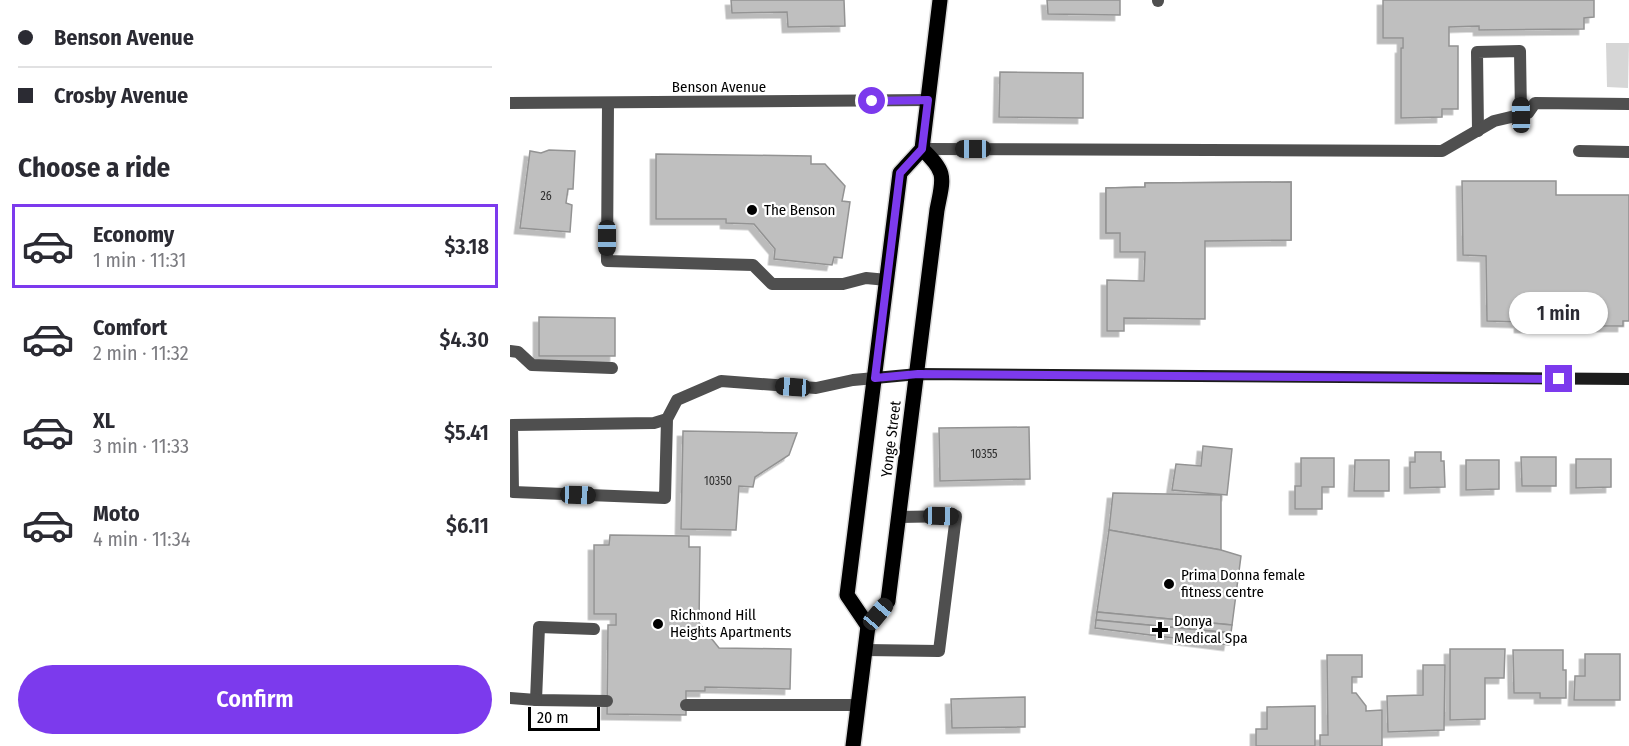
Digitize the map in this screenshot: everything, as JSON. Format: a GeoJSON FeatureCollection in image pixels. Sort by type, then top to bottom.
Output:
{"type":"FeatureCollection","features":[{"type":"Feature","properties":{"kind":"main road"},"geometry":{"type":"LineString","coordinates":[[922,149],[940,0]]}},
{"type":"Feature","properties":{"kind":"main road","name":"Yonge Street"},"geometry":{"type":"LineString","coordinates":[[854,746],[868,626],[888,601],[942,178],[936,162],[922,149],[900,173],[847,595],[868,626]]}},
{"type":"Feature","properties":{"kind":"street"},"geometry":{"type":"LineString","coordinates":[[1478,130],[1477,52],[1520,51],[1521,115]]}},
{"type":"Feature","properties":{"kind":"street","name":"Benson Avenue"},"geometry":{"type":"LineString","coordinates":[[510,103],[928,100]]}},
{"type":"Feature","properties":{"kind":"street"},"geometry":{"type":"LineString","coordinates":[[608,103],[607,261],[753,265],[772,284],[843,284],[866,278],[887,280]]}},
{"type":"Feature","properties":{"kind":"street"},"geometry":{"type":"LineString","coordinates":[[922,149],[1442,151],[1494,121],[1528,113],[1535,103],[1629,104]]}},
{"type":"Feature","properties":{"kind":"street"},"geometry":{"type":"LineString","coordinates":[[1579,152],[1629,152]]}},
{"type":"Feature","properties":{"kind":"street"},"geometry":{"type":"LineString","coordinates":[[510,351],[518,352],[531,365],[612,368]]}},
{"type":"Feature","properties":{"kind":"street"},"geometry":{"type":"LineString","coordinates":[[667,419],[654,423],[512,425],[513,492],[665,498],[667,419],[678,400],[722,381],[816,388],[853,380],[918,374],[1629,379]]}},
{"type":"Feature","properties":{"kind":"street"},"geometry":{"type":"LineString","coordinates":[[864,650],[939,651],[956,516],[899,517]]}},
{"type":"Feature","properties":{"kind":"street"},"geometry":{"type":"LineString","coordinates":[[536,700],[539,627],[594,629]]}},
{"type":"Feature","properties":{"kind":"street"},"geometry":{"type":"LineString","coordinates":[[510,698],[607,701]]}},
{"type":"Feature","properties":{"kind":"street"},"geometry":{"type":"LineString","coordinates":[[686,705],[858,705]]}},
{"type":"Feature","properties":{"kind":"shaded area"},"geometry":{"type":"Polygon","coordinates":[[[1606,43],[1629,43],[1628,88],[1607,87],[1606,43]]]}},
{"type":"Feature","properties":{"kind":"building"},"geometry":{"type":"Polygon","coordinates":[[[731,0],[844,0],[845,26],[788,27],[787,12],[732,13],[731,0]]]}},
{"type":"Feature","properties":{"kind":"building"},"geometry":{"type":"Polygon","coordinates":[[[1047,0],[1120,0],[1120,15],[1048,14],[1047,0]]]}},
{"type":"Feature","properties":{"kind":"building"},"geometry":{"type":"Polygon","coordinates":[[[1383,0],[1594,0],[1594,17],[1584,18],[1584,29],[1479,30],[1479,26],[1449,27],[1449,46],[1458,46],[1458,109],[1442,109],[1442,117],[1401,118],[1403,38],[1383,38],[1383,0]]]}},
{"type":"Feature","properties":{"kind":"building"},"geometry":{"type":"Polygon","coordinates":[[[1000,72],[1083,73],[1083,118],[999,117],[1000,72]]]}},
{"type":"Feature","properties":{"kind":"building"},"geometry":{"type":"Polygon","coordinates":[[[549,150],[575,151],[573,189],[568,189],[566,203],[572,205],[570,232],[520,228],[530,151],[541,153],[549,150]]]}},
{"type":"Feature","properties":{"kind":"building","name":"The Benson"},"geometry":{"type":"Polygon","coordinates":[[[656,154],[811,156],[811,164],[825,164],[845,186],[842,201],[850,202],[842,258],[834,257],[832,265],[774,259],[775,249],[754,224],[726,223],[726,219],[656,219],[656,154]]]}},
{"type":"Feature","properties":{"kind":"building"},"geometry":{"type":"Polygon","coordinates":[[[1462,181],[1556,181],[1556,195],[1629,195],[1629,321],[1623,321],[1623,326],[1588,326],[1588,321],[1572,321],[1573,327],[1520,327],[1520,322],[1487,321],[1486,256],[1463,255],[1462,181]]]}},
{"type":"Feature","properties":{"kind":"building"},"geometry":{"type":"Polygon","coordinates":[[[1291,182],[1291,240],[1147,241],[1147,232],[1106,233],[1106,188],[1145,187],[1145,183],[1291,182]]]}},
{"type":"Feature","properties":{"kind":"building"},"geometry":{"type":"Polygon","coordinates":[[[1291,182],[1291,240],[1205,241],[1205,319],[1124,318],[1124,331],[1107,331],[1107,280],[1144,281],[1145,252],[1120,252],[1120,233],[1106,233],[1106,188],[1145,187],[1145,183],[1291,182]]]}},
{"type":"Feature","properties":{"kind":"building"},"geometry":{"type":"Polygon","coordinates":[[[539,317],[615,318],[615,356],[539,356],[539,317]]]}},
{"type":"Feature","properties":{"kind":"building"},"geometry":{"type":"Polygon","coordinates":[[[1029,427],[1030,479],[940,481],[939,428],[1029,427]]]}},
{"type":"Feature","properties":{"kind":"building"},"geometry":{"type":"Polygon","coordinates":[[[683,431],[797,433],[789,455],[755,477],[753,487],[739,486],[736,530],[681,529],[683,431]]]}},
{"type":"Feature","properties":{"kind":"building"},"geometry":{"type":"Polygon","coordinates":[[[1203,446],[1232,449],[1227,495],[1172,490],[1176,464],[1201,466],[1203,446]]]}},
{"type":"Feature","properties":{"kind":"building"},"geometry":{"type":"Polygon","coordinates":[[[1415,452],[1441,452],[1441,461],[1444,461],[1445,487],[1410,488],[1410,462],[1415,462],[1415,452]]]}},
{"type":"Feature","properties":{"kind":"building"},"geometry":{"type":"Polygon","coordinates":[[[1521,457],[1556,457],[1556,486],[1522,486],[1521,457]]]}},
{"type":"Feature","properties":{"kind":"building"},"geometry":{"type":"Polygon","coordinates":[[[1301,458],[1334,458],[1334,487],[1322,487],[1322,509],[1295,509],[1295,486],[1301,486],[1301,458]]]}},
{"type":"Feature","properties":{"kind":"building"},"geometry":{"type":"Polygon","coordinates":[[[1576,459],[1611,459],[1611,487],[1576,488],[1576,459]]]}},
{"type":"Feature","properties":{"kind":"building"},"geometry":{"type":"Polygon","coordinates":[[[1355,460],[1389,460],[1389,491],[1354,491],[1355,460]]]}},
{"type":"Feature","properties":{"kind":"building"},"geometry":{"type":"Polygon","coordinates":[[[1466,460],[1499,460],[1499,489],[1466,490],[1466,460]]]}},
{"type":"Feature","properties":{"kind":"building"},"geometry":{"type":"Polygon","coordinates":[[[1113,493],[1221,495],[1221,550],[1109,530],[1113,493]]]}},
{"type":"Feature","properties":{"kind":"building","name":"Prima Donna female fitness centre"},"geometry":{"type":"Polygon","coordinates":[[[1109,530],[1221,550],[1241,556],[1232,625],[1097,612],[1109,530]]]}},
{"type":"Feature","properties":{"kind":"building","name":"Richmond Hill Heights Apartments"},"geometry":{"type":"Polygon","coordinates":[[[610,535],[689,536],[689,547],[700,547],[699,623],[719,648],[791,649],[790,689],[705,687],[705,691],[686,691],[686,715],[607,714],[608,625],[616,625],[616,614],[594,614],[594,545],[609,545],[610,535]]]}},
{"type":"Feature","properties":{"kind":"building"},"geometry":{"type":"Polygon","coordinates":[[[1097,612],[1232,625],[1231,633],[1096,620],[1097,612]]]}},
{"type":"Feature","properties":{"kind":"building","name":"Donya Medical Spa"},"geometry":{"type":"Polygon","coordinates":[[[1096,620],[1231,633],[1229,645],[1095,628],[1096,620]]]}},
{"type":"Feature","properties":{"kind":"building"},"geometry":{"type":"Polygon","coordinates":[[[1450,649],[1505,649],[1504,678],[1485,678],[1485,719],[1450,720],[1450,649]]]}},
{"type":"Feature","properties":{"kind":"building"},"geometry":{"type":"Polygon","coordinates":[[[1513,650],[1563,650],[1566,698],[1540,698],[1540,693],[1514,693],[1513,650]]]}},
{"type":"Feature","properties":{"kind":"building"},"geometry":{"type":"Polygon","coordinates":[[[1585,654],[1620,654],[1620,700],[1574,700],[1575,676],[1585,676],[1585,654]]]}},
{"type":"Feature","properties":{"kind":"building"},"geometry":{"type":"Polygon","coordinates":[[[1327,655],[1362,655],[1362,677],[1352,677],[1352,693],[1356,693],[1366,706],[1366,711],[1382,710],[1382,746],[1320,746],[1320,735],[1328,735],[1327,655]]]}},
{"type":"Feature","properties":{"kind":"building"},"geometry":{"type":"Polygon","coordinates":[[[1423,665],[1445,665],[1444,730],[1388,732],[1387,696],[1423,695],[1423,665]]]}},
{"type":"Feature","properties":{"kind":"building"},"geometry":{"type":"Polygon","coordinates":[[[1025,697],[1025,727],[952,728],[951,699],[1025,697]]]}},
{"type":"Feature","properties":{"kind":"building"},"geometry":{"type":"Polygon","coordinates":[[[1315,706],[1315,746],[1256,746],[1256,729],[1267,729],[1267,707],[1315,706]]]}},
{"type":"Feature","properties":{"kind":"place","name":"The Benson"},"geometry":{"type":"Point","coordinates":[752,210]}},
{"type":"Feature","properties":{"kind":"place","name":"Prima Donna female fitness centre"},"geometry":{"type":"Point","coordinates":[1169,584]}},
{"type":"Feature","properties":{"kind":"place","name":"Richmond Hill Heights Apartments"},"geometry":{"type":"Point","coordinates":[658,624]}},
{"type":"Feature","properties":{"kind":"place","name":"Donya Medical Spa"},"geometry":{"type":"Point","coordinates":[1160,630]}},
{"type":"Feature","properties":{"kind":"route"},"geometry":{"type":"LineString","coordinates":[[872,101],[928,100],[922,149],[900,173],[875,378],[918,374],[1559,379]]}}]}
